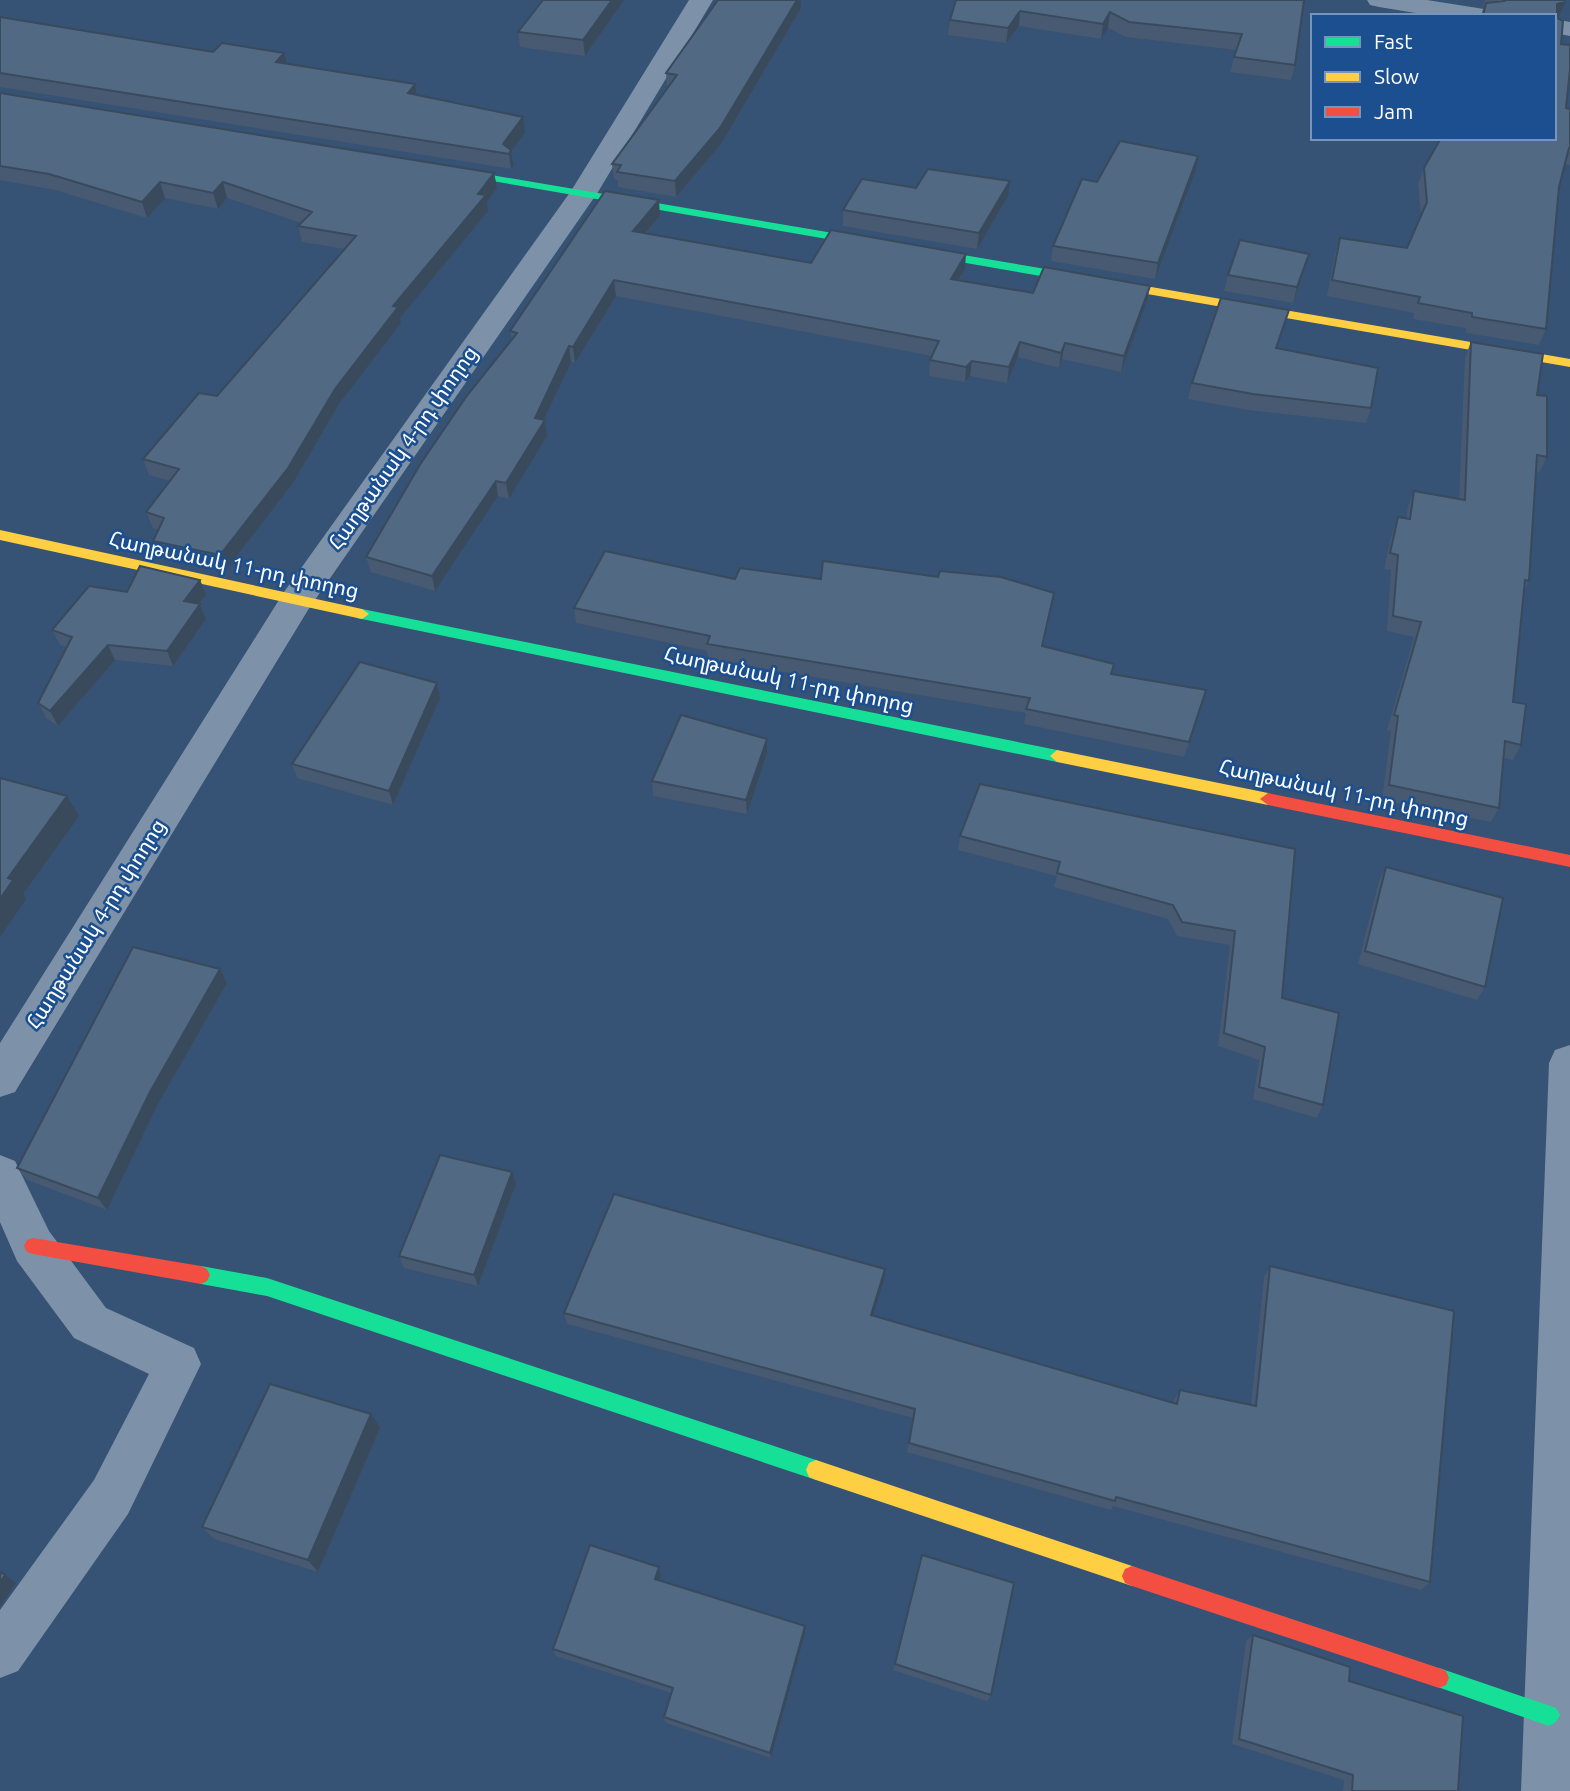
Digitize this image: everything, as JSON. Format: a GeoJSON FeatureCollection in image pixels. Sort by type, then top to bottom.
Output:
{"type":"FeatureCollection","features":[{"type":"Feature","properties":{"kind":"street","name":"Հաղթանակ 4-րդ փողոց"},"geometry":{"type":"LineString","coordinates":[[0,1079],[296,601],[584,192],[701,0]]}},
{"type":"Feature","properties":{"kind":"street"},"geometry":{"type":"LineString","coordinates":[[1379,0],[1472,14]]}},
{"type":"Feature","properties":{"kind":"street"},"geometry":{"type":"LineString","coordinates":[[422,166],[1570,363]]}},
{"type":"Feature","properties":{"kind":"street","name":"Հաղթանակ 11-րդ փողոց"},"geometry":{"type":"LineString","coordinates":[[0,535],[296,601],[1570,861]]}},
{"type":"Feature","properties":{"kind":"street"},"geometry":{"type":"LineString","coordinates":[[1547,1791],[1570,1063]]}},
{"type":"Feature","properties":{"kind":"street"},"geometry":{"type":"LineString","coordinates":[[0,1175],[33,1246],[90,1323],[178,1364],[111,1497],[0,1653]]}},
{"type":"Feature","properties":{"kind":"street"},"geometry":{"type":"LineString","coordinates":[[33,1246],[267,1287],[1549,1716]]}},
{"type":"Feature","properties":{"kind":"building"},"geometry":{"type":"Polygon","coordinates":[[[543,0],[612,0],[583,40],[518,32],[543,0]]]}},
{"type":"Feature","properties":{"kind":"building"},"geometry":{"type":"Polygon","coordinates":[[[718,0],[797,0],[720,128],[675,181],[617,172],[621,165],[612,164],[677,75],[666,73],[718,0]]]}},
{"type":"Feature","properties":{"kind":"building"},"geometry":{"type":"Polygon","coordinates":[[[956,0],[1304,0],[1295,65],[1234,57],[1242,34],[1129,22],[1110,12],[1103,24],[1020,11],[1008,28],[950,20],[956,0]]]}},
{"type":"Feature","properties":{"kind":"building"},"geometry":{"type":"Polygon","coordinates":[[[1565,0],[1557,4],[1557,18],[1563,21],[1561,44],[1570,45],[1566,108],[1570,109],[1570,148],[1559,187],[1546,329],[1472,317],[1472,313],[1418,303],[1420,297],[1332,280],[1340,238],[1407,248],[1427,202],[1424,168],[1440,140],[1556,140],[1556,14],[1483,14],[1486,3],[1565,0]]]}},
{"type":"Feature","properties":{"kind":"building"},"geometry":{"type":"Polygon","coordinates":[[[0,17],[213,52],[222,43],[284,53],[276,62],[415,84],[408,93],[523,117],[503,144],[511,150],[509,154],[0,73],[0,17]]]}},
{"type":"Feature","properties":{"kind":"building"},"geometry":{"type":"Polygon","coordinates":[[[0,93],[494,173],[478,194],[486,195],[393,306],[398,307],[335,389],[288,468],[220,555],[153,541],[164,518],[146,512],[179,469],[143,459],[199,393],[217,396],[356,236],[298,226],[312,212],[223,182],[213,193],[160,182],[142,202],[49,174],[0,166],[0,93]]]}},
{"type":"Feature","properties":{"kind":"building"},"geometry":{"type":"Polygon","coordinates":[[[1120,141],[1198,156],[1158,263],[1053,246],[1082,179],[1097,182],[1120,141]]]}},
{"type":"Feature","properties":{"kind":"building"},"geometry":{"type":"Polygon","coordinates":[[[928,169],[1010,181],[979,233],[843,210],[862,179],[916,188],[928,169]]]}},
{"type":"Feature","properties":{"kind":"building"},"geometry":{"type":"Polygon","coordinates":[[[605,191],[659,200],[633,231],[811,263],[831,230],[966,254],[951,279],[1033,293],[1044,267],[1150,286],[1124,356],[1065,343],[1061,353],[1020,342],[1009,367],[972,361],[966,367],[930,360],[939,341],[614,280],[573,347],[569,346],[535,418],[545,420],[506,483],[496,481],[432,576],[366,557],[421,463],[466,397],[517,333],[510,331],[605,191]]]}},
{"type":"Feature","properties":{"kind":"building"},"geometry":{"type":"Polygon","coordinates":[[[1240,240],[1309,254],[1297,287],[1228,275],[1240,240]]]}},
{"type":"Feature","properties":{"kind":"building"},"geometry":{"type":"Polygon","coordinates":[[[1221,298],[1289,310],[1276,348],[1378,368],[1371,408],[1253,394],[1192,383],[1221,298]]]}},
{"type":"Feature","properties":{"kind":"building"},"geometry":{"type":"Polygon","coordinates":[[[1471,342],[1543,354],[1537,395],[1547,396],[1547,457],[1537,455],[1529,581],[1525,580],[1513,702],[1526,704],[1521,745],[1505,741],[1499,808],[1389,785],[1398,716],[1394,715],[1421,622],[1393,616],[1398,555],[1390,553],[1398,517],[1410,519],[1414,491],[1465,500],[1471,342]]]}},
{"type":"Feature","properties":{"kind":"building"},"geometry":{"type":"Polygon","coordinates":[[[605,551],[735,579],[740,568],[821,579],[823,561],[938,577],[940,571],[1001,577],[1054,593],[1042,646],[1114,664],[1111,674],[1206,690],[1189,742],[1026,709],[1030,698],[707,644],[710,636],[574,608],[605,551]]]}},
{"type":"Feature","properties":{"kind":"building"},"geometry":{"type":"Polygon","coordinates":[[[140,566],[200,580],[184,601],[200,604],[167,651],[108,645],[50,711],[38,703],[72,637],[52,630],[89,586],[127,592],[140,566]]]}},
{"type":"Feature","properties":{"kind":"building"},"geometry":{"type":"Polygon","coordinates":[[[360,662],[437,683],[389,791],[292,764],[360,662]]]}},
{"type":"Feature","properties":{"kind":"building"},"geometry":{"type":"Polygon","coordinates":[[[681,715],[767,739],[746,800],[652,781],[681,715]]]}},
{"type":"Feature","properties":{"kind":"building"},"geometry":{"type":"Polygon","coordinates":[[[0,778],[67,796],[8,878],[13,880],[0,899],[0,778]]]}},
{"type":"Feature","properties":{"kind":"building"},"geometry":{"type":"Polygon","coordinates":[[[980,784],[1295,849],[1282,998],[1339,1013],[1323,1105],[1259,1087],[1265,1047],[1224,1033],[1235,931],[1182,922],[1173,905],[1057,873],[1060,862],[960,836],[980,784]]]}},
{"type":"Feature","properties":{"kind":"building"},"geometry":{"type":"Polygon","coordinates":[[[1386,867],[1503,898],[1485,987],[1365,951],[1386,867]]]}},
{"type":"Feature","properties":{"kind":"building"},"geometry":{"type":"Polygon","coordinates":[[[133,947],[220,969],[150,1092],[98,1198],[17,1168],[133,947]]]}},
{"type":"Feature","properties":{"kind":"building"},"geometry":{"type":"Polygon","coordinates":[[[440,1155],[512,1172],[474,1275],[399,1256],[440,1155]]]}},
{"type":"Feature","properties":{"kind":"building"},"geometry":{"type":"Polygon","coordinates":[[[614,1194],[885,1269],[871,1315],[1177,1404],[1180,1390],[1256,1406],[1270,1266],[1454,1311],[1430,1582],[1116,1497],[1115,1501],[909,1443],[915,1409],[564,1313],[614,1194]]]}},
{"type":"Feature","properties":{"kind":"building"},"geometry":{"type":"Polygon","coordinates":[[[270,1384],[371,1414],[308,1560],[202,1527],[270,1384]]]}},
{"type":"Feature","properties":{"kind":"building"},"geometry":{"type":"Polygon","coordinates":[[[590,1545],[659,1567],[655,1579],[805,1626],[770,1753],[664,1717],[673,1688],[553,1649],[590,1545]]]}},
{"type":"Feature","properties":{"kind":"building"},"geometry":{"type":"Polygon","coordinates":[[[922,1555],[1014,1583],[991,1695],[895,1664],[922,1555]]]}},
{"type":"Feature","properties":{"kind":"building"},"geometry":{"type":"Polygon","coordinates":[[[1253,1635],[1350,1667],[1349,1681],[1463,1716],[1458,1791],[1352,1791],[1353,1775],[1239,1739],[1253,1635]]]}},
{"type":"Feature","properties":{"kind":"traffic: fast"},"geometry":{"type":"LineString","coordinates":[[444,170],[1093,281]]}},
{"type":"Feature","properties":{"kind":"traffic: fast"},"geometry":{"type":"LineString","coordinates":[[362,614],[1057,756]]}},
{"type":"Feature","properties":{"kind":"traffic: fast"},"geometry":{"type":"LineString","coordinates":[[201,1275],[267,1287],[816,1470]]}},
{"type":"Feature","properties":{"kind":"traffic: fast"},"geometry":{"type":"LineString","coordinates":[[1439,1678],[1549,1715]]}},
{"type":"Feature","properties":{"kind":"traffic: slow"},"geometry":{"type":"LineString","coordinates":[[1093,281],[1570,363]]}},
{"type":"Feature","properties":{"kind":"traffic: slow"},"geometry":{"type":"LineString","coordinates":[[0,535],[362,614]]}},
{"type":"Feature","properties":{"kind":"traffic: slow"},"geometry":{"type":"LineString","coordinates":[[1057,756],[1268,799]]}},
{"type":"Feature","properties":{"kind":"traffic: slow"},"geometry":{"type":"LineString","coordinates":[[816,1470],[1132,1576]]}},
{"type":"Feature","properties":{"kind":"traffic: jam"},"geometry":{"type":"LineString","coordinates":[[1268,799],[1570,861]]}},
{"type":"Feature","properties":{"kind":"traffic: jam"},"geometry":{"type":"LineString","coordinates":[[33,1246],[201,1275]]}},
{"type":"Feature","properties":{"kind":"traffic: jam"},"geometry":{"type":"LineString","coordinates":[[1132,1576],[1439,1678]]}}]}
